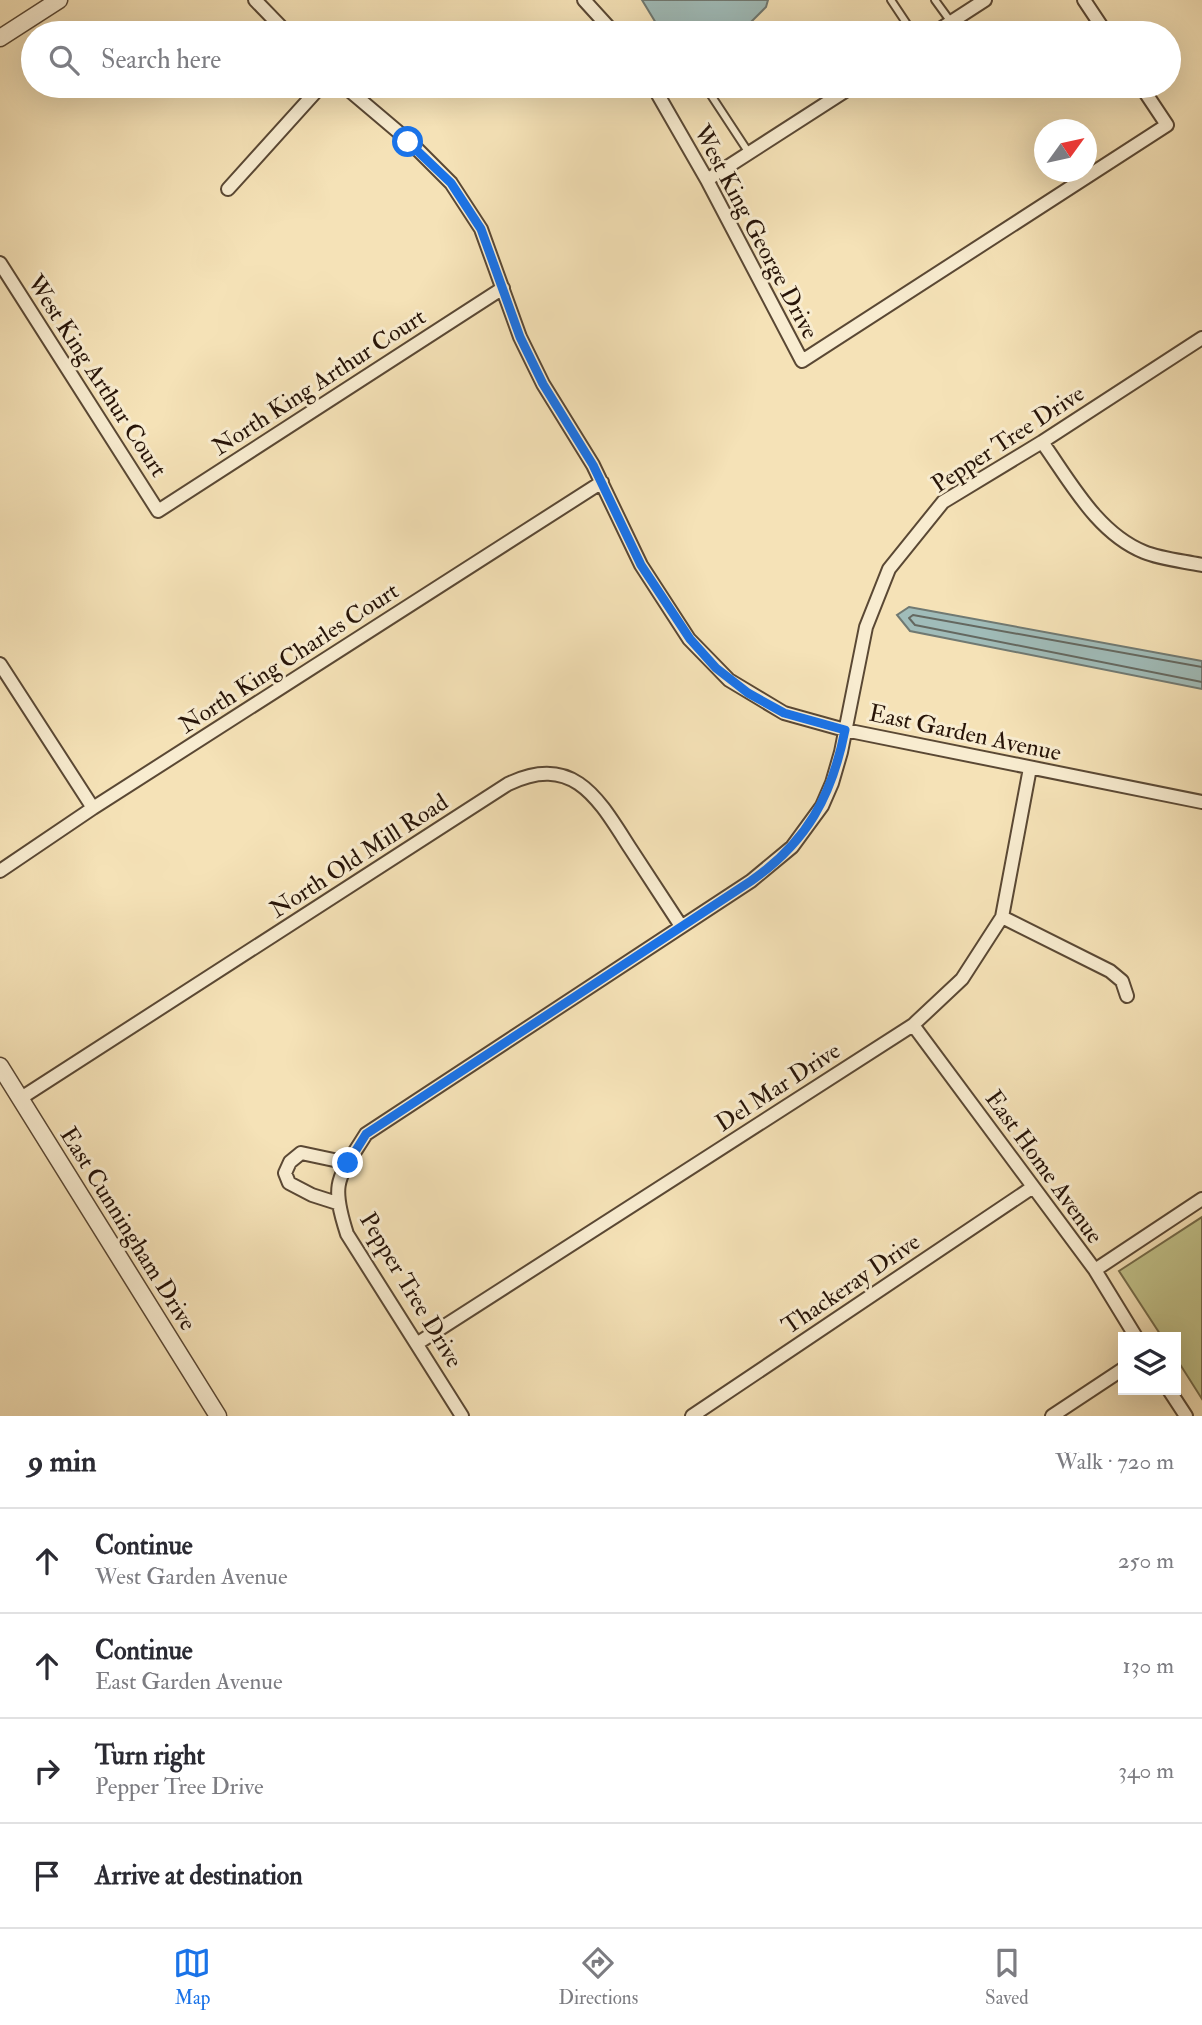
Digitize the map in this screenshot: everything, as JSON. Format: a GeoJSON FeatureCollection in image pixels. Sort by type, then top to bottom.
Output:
{"type":"FeatureCollection","features":[{"type":"Feature","properties":{"kind":"street"},"geometry":{"type":"LineString","coordinates":[[26,21],[59,0]]}},
{"type":"Feature","properties":{"kind":"street"},"geometry":{"type":"LineString","coordinates":[[255,0],[275,21]]}},
{"type":"Feature","properties":{"kind":"street"},"geometry":{"type":"LineString","coordinates":[[584,0],[603,21]]}},
{"type":"Feature","properties":{"kind":"street"},"geometry":{"type":"LineString","coordinates":[[953,21],[985,0]]}},
{"type":"Feature","properties":{"kind":"street"},"geometry":{"type":"LineString","coordinates":[[1084,0],[1098,21]]}},
{"type":"Feature","properties":{"kind":"street"},"geometry":{"type":"LineString","coordinates":[[0,38],[21,24]]}},
{"type":"Feature","properties":{"kind":"street"},"geometry":{"type":"LineString","coordinates":[[228,189],[310,98]]}},
{"type":"Feature","properties":{"kind":"street","name":"East Garden Avenue"},"geometry":{"type":"LineString","coordinates":[[358,98],[451,183],[481,229],[520,337],[543,384],[593,465],[631,545],[651,581],[690,639],[729,680],[784,713],[845,730],[1202,802]]}},
{"type":"Feature","properties":{"kind":"street","name":"West King George Drive"},"geometry":{"type":"LineString","coordinates":[[660,98],[707,180],[802,361],[1167,125],[1149,98]]}},
{"type":"Feature","properties":{"kind":"street"},"geometry":{"type":"LineString","coordinates":[[707,180],[834,98]]}},
{"type":"Feature","properties":{"kind":"street","name":"West King Arthur Court"},"geometry":{"type":"LineString","coordinates":[[0,263],[158,512]]}},
{"type":"Feature","properties":{"kind":"street","name":"North King Arthur Court"},"geometry":{"type":"LineString","coordinates":[[158,512],[503,288]]}},
{"type":"Feature","properties":{"kind":"street","name":"Pepper Tree Drive"},"geometry":{"type":"LineString","coordinates":[[463,1416],[347,1234],[337,1203],[341,1172],[366,1134],[767,870],[792,847],[812,821],[827,794],[841,752],[866,628],[889,569],[943,502],[1042,442],[1202,338]]}},
{"type":"Feature","properties":{"kind":"street"},"geometry":{"type":"LineString","coordinates":[[1042,442],[1097,518],[1121,539],[1145,553],[1202,565]]}},
{"type":"Feature","properties":{"kind":"street","name":"North King Charles Court"},"geometry":{"type":"LineString","coordinates":[[0,871],[93,808],[601,482]]}},
{"type":"Feature","properties":{"kind":"street"},"geometry":{"type":"LineString","coordinates":[[0,664],[93,808]]}},
{"type":"Feature","properties":{"kind":"street","name":"Del Mar Drive"},"geometry":{"type":"LineString","coordinates":[[418,1343],[914,1025],[962,979],[1002,917],[1030,768]]}},
{"type":"Feature","properties":{"kind":"street","name":"North Old Mill Road"},"geometry":{"type":"LineString","coordinates":[[21,1098],[508,784],[532,775],[565,777],[579,783],[599,800],[681,926]]}},
{"type":"Feature","properties":{"kind":"street"},"geometry":{"type":"LineString","coordinates":[[1002,917],[1110,971],[1122,981],[1127,996]]}},
{"type":"Feature","properties":{"kind":"street","name":"East Home Avenue"},"geometry":{"type":"LineString","coordinates":[[914,1025],[1094,1270],[1133,1332]]}},
{"type":"Feature","properties":{"kind":"street","name":"East Cunningham Drive"},"geometry":{"type":"LineString","coordinates":[[0,1066],[218,1416]]}},
{"type":"Feature","properties":{"kind":"street"},"geometry":{"type":"LineString","coordinates":[[337,1203],[312,1195],[289,1183],[285,1173],[290,1162],[300,1153],[348,1163]]}},
{"type":"Feature","properties":{"kind":"street","name":"Thackeray Drive"},"geometry":{"type":"LineString","coordinates":[[692,1416],[1033,1187]]}},
{"type":"Feature","properties":{"kind":"street"},"geometry":{"type":"LineString","coordinates":[[1094,1270],[1202,1199]]}},
{"type":"Feature","properties":{"kind":"street"},"geometry":{"type":"LineString","coordinates":[[1052,1416],[1118,1372]]}},
{"type":"Feature","properties":{"kind":"street"},"geometry":{"type":"LineString","coordinates":[[1172,1395],[1186,1416]]}},
{"type":"Feature","properties":{"kind":"lane"},"geometry":{"type":"LineString","coordinates":[[891,0],[905,21]]}},
{"type":"Feature","properties":{"kind":"lane"},"geometry":{"type":"LineString","coordinates":[[935,0],[950,21]]}},
{"type":"Feature","properties":{"kind":"lane"},"geometry":{"type":"LineString","coordinates":[[713,98],[749,153]]}},
{"type":"Feature","properties":{"kind":"green space"},"geometry":{"type":"Polygon","coordinates":[[[1202,1217],[1202,1399],[1181,1366],[1181,1332],[1159,1332],[1119,1271],[1202,1217]]]}},
{"type":"Feature","properties":{"kind":"water"},"geometry":{"type":"Polygon","coordinates":[[[642,0],[768,0],[766,7],[752,21],[655,21],[642,0]]]}},
{"type":"Feature","properties":{"kind":"water"},"geometry":{"type":"Polygon","coordinates":[[[909,607],[1202,661],[1202,689],[910,631],[897,615],[909,607]]]}},
{"type":"Feature","properties":{"kind":"route"},"geometry":{"type":"LineString","coordinates":[[348,1163],[366,1134],[767,870],[792,847],[822,806],[832,783],[845,730],[784,713],[748,693],[716,668],[690,639],[641,565],[593,465],[543,384],[520,337],[481,229],[451,183],[408,142]]}}]}
